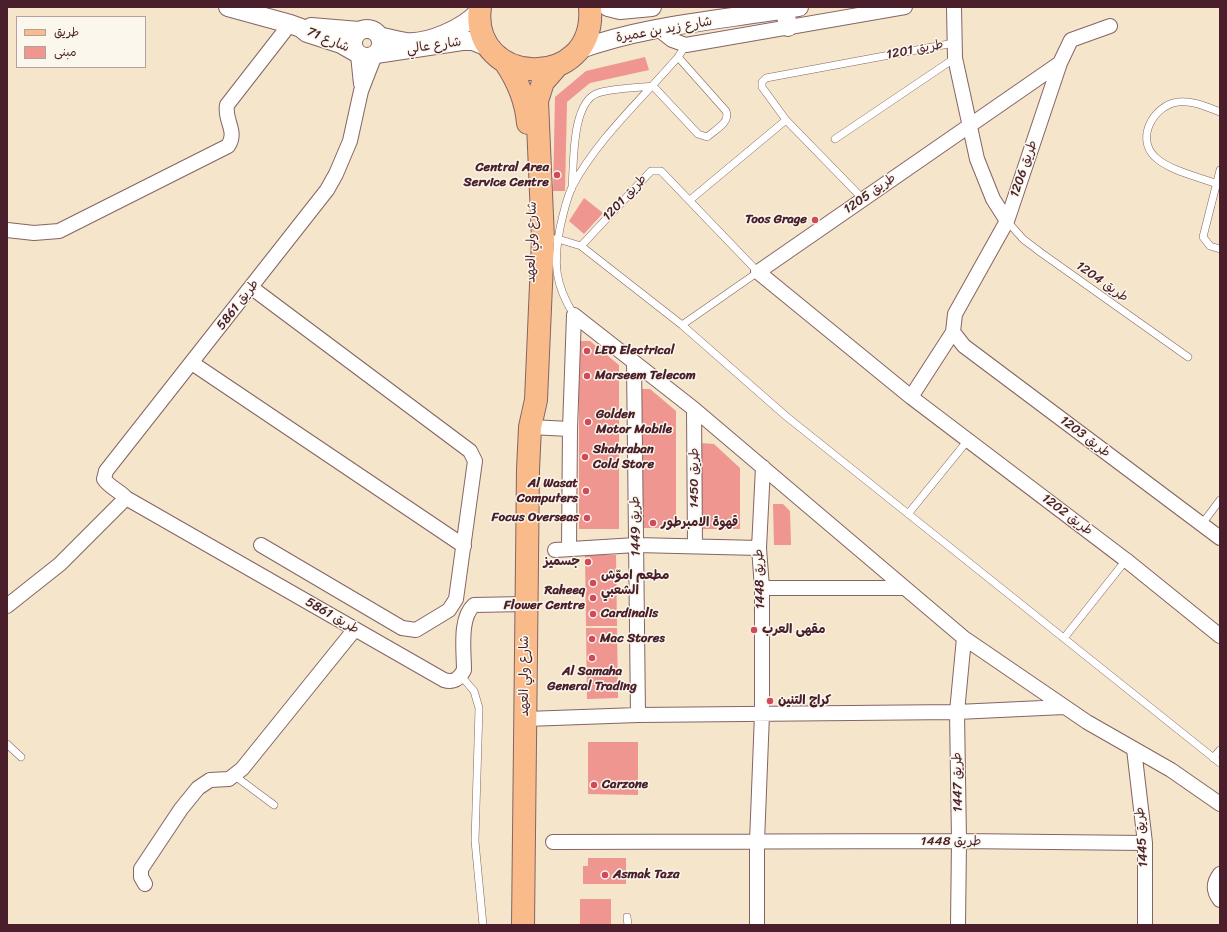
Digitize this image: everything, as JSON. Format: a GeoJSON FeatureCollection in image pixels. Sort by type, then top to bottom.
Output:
{"type":"FeatureCollection","features":[{"type":"Feature","properties":{"kind":"main road"},"geometry":{"type":"LineString","coordinates":[[498,55],[519,68],[535,70],[557,66],[569,59],[578,50],[586,38],[590,23],[590,7]]}},
{"type":"Feature","properties":{"kind":"main road","name":"شارع ولي العهد"},"geometry":{"type":"LineString","coordinates":[[480,9],[482,31],[519,85],[527,110],[533,188],[533,249],[527,396],[530,427],[525,604],[526,719],[523,925]]}},
{"type":"Feature","properties":{"kind":"main road","name":"شارع ولي العهد"},"geometry":{"type":"LineString","coordinates":[[530,427],[536,400],[550,239],[537,101],[543,82],[557,66]]}},
{"type":"Feature","properties":{"kind":"street","name":"شارع 71"},"geometry":{"type":"LineString","coordinates":[[228,7],[296,26],[359,31]]}},
{"type":"Feature","properties":{"kind":"street","name":"شارع زيد بن عميرة"},"geometry":{"type":"LineString","coordinates":[[608,7],[620,10],[652,7]]}},
{"type":"Feature","properties":{"kind":"street"},"geometry":{"type":"LineString","coordinates":[[658,29],[672,40],[686,45],[905,7]]}},
{"type":"Feature","properties":{"kind":"street"},"geometry":{"type":"LineString","coordinates":[[954,7],[954,43]]}},
{"type":"Feature","properties":{"kind":"street"},"geometry":{"type":"LineString","coordinates":[[788,27],[792,8]]}},
{"type":"Feature","properties":{"kind":"street","name":"شارع زيد بن عميرة"},"geometry":{"type":"LineString","coordinates":[[578,50],[609,40],[658,29],[792,8]]}},
{"type":"Feature","properties":{"kind":"street","name":"شارع عالي"},"geometry":{"type":"LineString","coordinates":[[379,36],[415,45],[460,28],[471,20],[480,9]]}},
{"type":"Feature","properties":{"kind":"street","name":"شارع 71"},"geometry":{"type":"LineString","coordinates":[[296,26],[307,33],[366,54]]}},
{"type":"Feature","properties":{"kind":"street"},"geometry":{"type":"LineString","coordinates":[[7,230],[34,233],[59,231],[228,146],[232,140],[233,132],[226,118],[227,105],[296,26]]}},
{"type":"Feature","properties":{"kind":"street","name":"طريق 1206"},"geometry":{"type":"LineString","coordinates":[[953,332],[955,314],[1007,221],[1060,63],[1071,40],[1110,26]]}},
{"type":"Feature","properties":{"kind":"street"},"geometry":{"type":"LineString","coordinates":[[370,30],[379,36],[381,46],[366,54],[353,48],[353,38],[359,31],[370,30]]}},
{"type":"Feature","properties":{"kind":"street","name":"شارع عالي"},"geometry":{"type":"LineString","coordinates":[[366,54],[415,45],[473,41],[498,55]]}},
{"type":"Feature","properties":{"kind":"street","name":"طريق 1201"},"geometry":{"type":"LineString","coordinates":[[954,43],[955,58],[976,159],[992,199],[1007,221]]}},
{"type":"Feature","properties":{"kind":"street","name":"طريق 5861"},"geometry":{"type":"LineString","coordinates":[[366,54],[361,91],[350,141],[333,179],[317,205],[104,475],[106,482],[119,490],[126,498],[444,680],[450,682],[459,678]]}},
{"type":"Feature","properties":{"kind":"street","name":"طريق 1205"},"geometry":{"type":"LineString","coordinates":[[758,272],[968,125],[1060,63]]}},
{"type":"Feature","properties":{"kind":"street","name":"طريق 1202"},"geometry":{"type":"LineString","coordinates":[[758,272],[911,397],[1126,560],[1219,634]]}},
{"type":"Feature","properties":{"kind":"street"},"geometry":{"type":"LineString","coordinates":[[252,288],[470,451],[475,461],[456,599],[449,610],[416,630],[402,628],[261,545]]}},
{"type":"Feature","properties":{"kind":"street"},"geometry":{"type":"LineString","coordinates":[[574,315],[694,409],[903,588],[964,638],[1064,707],[1171,770],[1220,804]]}},
{"type":"Feature","properties":{"kind":"street"},"geometry":{"type":"LineString","coordinates":[[569,548],[570,429],[574,315]]}},
{"type":"Feature","properties":{"kind":"street"},"geometry":{"type":"LineString","coordinates":[[911,397],[953,332]]}},
{"type":"Feature","properties":{"kind":"street","name":"طريق 1203"},"geometry":{"type":"LineString","coordinates":[[953,332],[964,346],[1220,538]]}},
{"type":"Feature","properties":{"kind":"street","name":"طريق 1449"},"geometry":{"type":"LineString","coordinates":[[634,362],[638,715]]}},
{"type":"Feature","properties":{"kind":"street"},"geometry":{"type":"LineString","coordinates":[[192,363],[464,546]]}},
{"type":"Feature","properties":{"kind":"street","name":"طريق 1450"},"geometry":{"type":"LineString","coordinates":[[694,409],[695,546]]}},
{"type":"Feature","properties":{"kind":"street"},"geometry":{"type":"LineString","coordinates":[[530,427],[570,429]]}},
{"type":"Feature","properties":{"kind":"street","name":"طريق 1448"},"geometry":{"type":"LineString","coordinates":[[757,925],[757,842],[762,714],[762,588],[759,548],[763,467]]}},
{"type":"Feature","properties":{"kind":"street"},"geometry":{"type":"LineString","coordinates":[[7,606],[60,564],[126,498]]}},
{"type":"Feature","properties":{"kind":"street"},"geometry":{"type":"LineString","coordinates":[[555,550],[636,545],[759,548]]}},
{"type":"Feature","properties":{"kind":"street"},"geometry":{"type":"LineString","coordinates":[[762,588],[903,588]]}},
{"type":"Feature","properties":{"kind":"street"},"geometry":{"type":"LineString","coordinates":[[459,678],[464,670],[464,620],[470,609],[474,606],[525,604]]}},
{"type":"Feature","properties":{"kind":"street"},"geometry":{"type":"LineString","coordinates":[[145,884],[141,877],[141,869],[181,810],[198,788],[210,780],[225,780],[234,776],[242,769],[355,629]]}},
{"type":"Feature","properties":{"kind":"street","name":"طريق 1447"},"geometry":{"type":"LineString","coordinates":[[958,925],[960,841],[957,712],[964,638]]}},
{"type":"Feature","properties":{"kind":"street"},"geometry":{"type":"LineString","coordinates":[[526,719],[638,715],[957,712],[1064,707]]}},
{"type":"Feature","properties":{"kind":"street","name":"طريق 1445"},"geometry":{"type":"LineString","coordinates":[[1134,749],[1144,843],[1145,925]]}},
{"type":"Feature","properties":{"kind":"street","name":"طريق 1448"},"geometry":{"type":"LineString","coordinates":[[553,842],[960,841],[1144,843]]}},
{"type":"Feature","properties":{"kind":"street"},"geometry":{"type":"LineString","coordinates":[[1220,874],[1214,886],[1216,894],[1220,900]]}},
{"type":"Feature","properties":{"kind":"lane","name":"طريق 1201"},"geometry":{"type":"LineString","coordinates":[[863,199],[786,120],[762,87],[762,82],[766,78],[954,43]]}},
{"type":"Feature","properties":{"kind":"lane"},"geometry":{"type":"LineString","coordinates":[[574,315],[565,301],[559,285],[550,239],[564,212],[572,188],[581,172],[607,138],[678,57],[686,45]]}},
{"type":"Feature","properties":{"kind":"lane"},"geometry":{"type":"LineString","coordinates":[[653,86],[698,134],[704,137],[707,137],[727,120],[728,115],[726,111],[678,57]]}},
{"type":"Feature","properties":{"kind":"lane"},"geometry":{"type":"LineString","coordinates":[[835,139],[955,58]]}},
{"type":"Feature","properties":{"kind":"lane"},"geometry":{"type":"LineString","coordinates":[[572,188],[577,121],[587,101],[597,93],[653,86]]}},
{"type":"Feature","properties":{"kind":"lane"},"geometry":{"type":"LineString","coordinates":[[1217,184],[1163,164],[1149,150],[1147,140],[1148,128],[1153,118],[1158,111],[1166,106],[1178,102],[1194,103],[1220,112]]}},
{"type":"Feature","properties":{"kind":"lane"},"geometry":{"type":"LineString","coordinates":[[690,200],[786,120]]}},
{"type":"Feature","properties":{"kind":"lane","name":"طريق 1201"},"geometry":{"type":"LineString","coordinates":[[581,246],[651,170],[661,171],[758,272]]}},
{"type":"Feature","properties":{"kind":"lane"},"geometry":{"type":"LineString","coordinates":[[1220,170],[1217,184],[1217,199],[1203,237],[1210,246],[1220,249]]}},
{"type":"Feature","properties":{"kind":"lane","name":"طريق 1204"},"geometry":{"type":"LineString","coordinates":[[1007,221],[1023,239],[1040,252],[1188,357]]}},
{"type":"Feature","properties":{"kind":"lane"},"geometry":{"type":"LineString","coordinates":[[550,239],[581,246],[682,325],[786,417],[1220,763]]}},
{"type":"Feature","properties":{"kind":"lane","name":"طريق 1205"},"geometry":{"type":"LineString","coordinates":[[682,325],[758,272]]}},
{"type":"Feature","properties":{"kind":"lane"},"geometry":{"type":"LineString","coordinates":[[908,514],[968,440]]}},
{"type":"Feature","properties":{"kind":"lane"},"geometry":{"type":"LineString","coordinates":[[1202,524],[1220,500]]}},
{"type":"Feature","properties":{"kind":"lane"},"geometry":{"type":"LineString","coordinates":[[1064,638],[1126,560]]}},
{"type":"Feature","properties":{"kind":"lane"},"geometry":{"type":"LineString","coordinates":[[459,678],[474,691],[479,708],[475,841],[483,925]]}},
{"type":"Feature","properties":{"kind":"lane"},"geometry":{"type":"LineString","coordinates":[[7,744],[21,757]]}},
{"type":"Feature","properties":{"kind":"lane"},"geometry":{"type":"LineString","coordinates":[[1213,758],[1220,750]]}},
{"type":"Feature","properties":{"kind":"lane"},"geometry":{"type":"LineString","coordinates":[[234,776],[274,805]]}},
{"type":"Feature","properties":{"kind":"lane"},"geometry":{"type":"LineString","coordinates":[[627,917],[628,925]]}},
{"type":"Feature","properties":{"kind":"building"},"geometry":{"type":"Polygon","coordinates":[[[645,57],[649,70],[590,83],[567,102],[565,191],[553,191],[555,97],[586,71],[645,57]]]}},
{"type":"Feature","properties":{"kind":"building"},"geometry":{"type":"Polygon","coordinates":[[[584,198],[603,213],[584,234],[569,221],[584,198]]]}},
{"type":"Feature","properties":{"kind":"building"},"geometry":{"type":"Polygon","coordinates":[[[579,341],[590,341],[619,365],[619,529],[579,529],[579,341]]]}},
{"type":"Feature","properties":{"kind":"building"},"geometry":{"type":"Polygon","coordinates":[[[639,389],[650,389],[676,411],[676,528],[639,528],[639,389]]]}},
{"type":"Feature","properties":{"kind":"building"},"geometry":{"type":"Polygon","coordinates":[[[700,443],[714,444],[740,468],[740,529],[700,529],[700,443]]]}},
{"type":"Feature","properties":{"kind":"building"},"geometry":{"type":"Polygon","coordinates":[[[773,504],[783,504],[790,511],[791,545],[774,545],[773,504]]]}},
{"type":"Feature","properties":{"kind":"building"},"geometry":{"type":"Polygon","coordinates":[[[585,555],[616,555],[617,626],[586,626],[585,555]]]}},
{"type":"Feature","properties":{"kind":"building"},"geometry":{"type":"Polygon","coordinates":[[[586,628],[617,628],[618,698],[587,699],[586,628]]]}},
{"type":"Feature","properties":{"kind":"building"},"geometry":{"type":"Polygon","coordinates":[[[588,742],[638,742],[638,795],[588,794],[588,742]]]}},
{"type":"Feature","properties":{"kind":"building","name":"Asmak Taza"},"geometry":{"type":"Polygon","coordinates":[[[588,858],[626,858],[626,884],[583,884],[583,866],[588,866],[588,858]]]}},
{"type":"Feature","properties":{"kind":"building"},"geometry":{"type":"Polygon","coordinates":[[[580,899],[611,899],[611,925],[580,925],[580,899]]]}},
{"type":"Feature","properties":{"kind":"place","name":"Central Area Service Centre"},"geometry":{"type":"Point","coordinates":[557,175]}},
{"type":"Feature","properties":{"kind":"place","name":"Toos Grage"},"geometry":{"type":"Point","coordinates":[815,220]}},
{"type":"Feature","properties":{"kind":"place","name":"LED Electrical"},"geometry":{"type":"Point","coordinates":[587,351]}},
{"type":"Feature","properties":{"kind":"place","name":"Marseem Telecom"},"geometry":{"type":"Point","coordinates":[587,376]}},
{"type":"Feature","properties":{"kind":"place","name":"Golden Motor Mobile"},"geometry":{"type":"Point","coordinates":[588,422]}},
{"type":"Feature","properties":{"kind":"place","name":"Shahraban Cold Store"},"geometry":{"type":"Point","coordinates":[585,457]}},
{"type":"Feature","properties":{"kind":"place","name":"Al Wasat Computers"},"geometry":{"type":"Point","coordinates":[586,491]}},
{"type":"Feature","properties":{"kind":"place","name":"Focus Overseas"},"geometry":{"type":"Point","coordinates":[587,518]}},
{"type":"Feature","properties":{"kind":"place","name":"قهوة الامبرطور"},"geometry":{"type":"Point","coordinates":[653,523]}},
{"type":"Feature","properties":{"kind":"place","name":"جسميز"},"geometry":{"type":"Point","coordinates":[588,562]}},
{"type":"Feature","properties":{"kind":"place","name":"مطعم اموّش الشعبي"},"geometry":{"type":"Point","coordinates":[593,583]}},
{"type":"Feature","properties":{"kind":"place","name":"Raheeq Flower Centre"},"geometry":{"type":"Point","coordinates":[593,598]}},
{"type":"Feature","properties":{"kind":"place","name":"Cardinalis"},"geometry":{"type":"Point","coordinates":[593,614]}},
{"type":"Feature","properties":{"kind":"place","name":"مقهى العرب"},"geometry":{"type":"Point","coordinates":[754,630]}},
{"type":"Feature","properties":{"kind":"place","name":"Mac Stores"},"geometry":{"type":"Point","coordinates":[592,639]}},
{"type":"Feature","properties":{"kind":"place","name":"Al Samaha General Trading"},"geometry":{"type":"Point","coordinates":[592,658]}},
{"type":"Feature","properties":{"kind":"place","name":"كراج التنين"},"geometry":{"type":"Point","coordinates":[770,701]}},
{"type":"Feature","properties":{"kind":"place","name":"Carzone"},"geometry":{"type":"Point","coordinates":[594,785]}},
{"type":"Feature","properties":{"kind":"place","name":"Asmak Taza"},"geometry":{"type":"Point","coordinates":[605,875]}}]}
